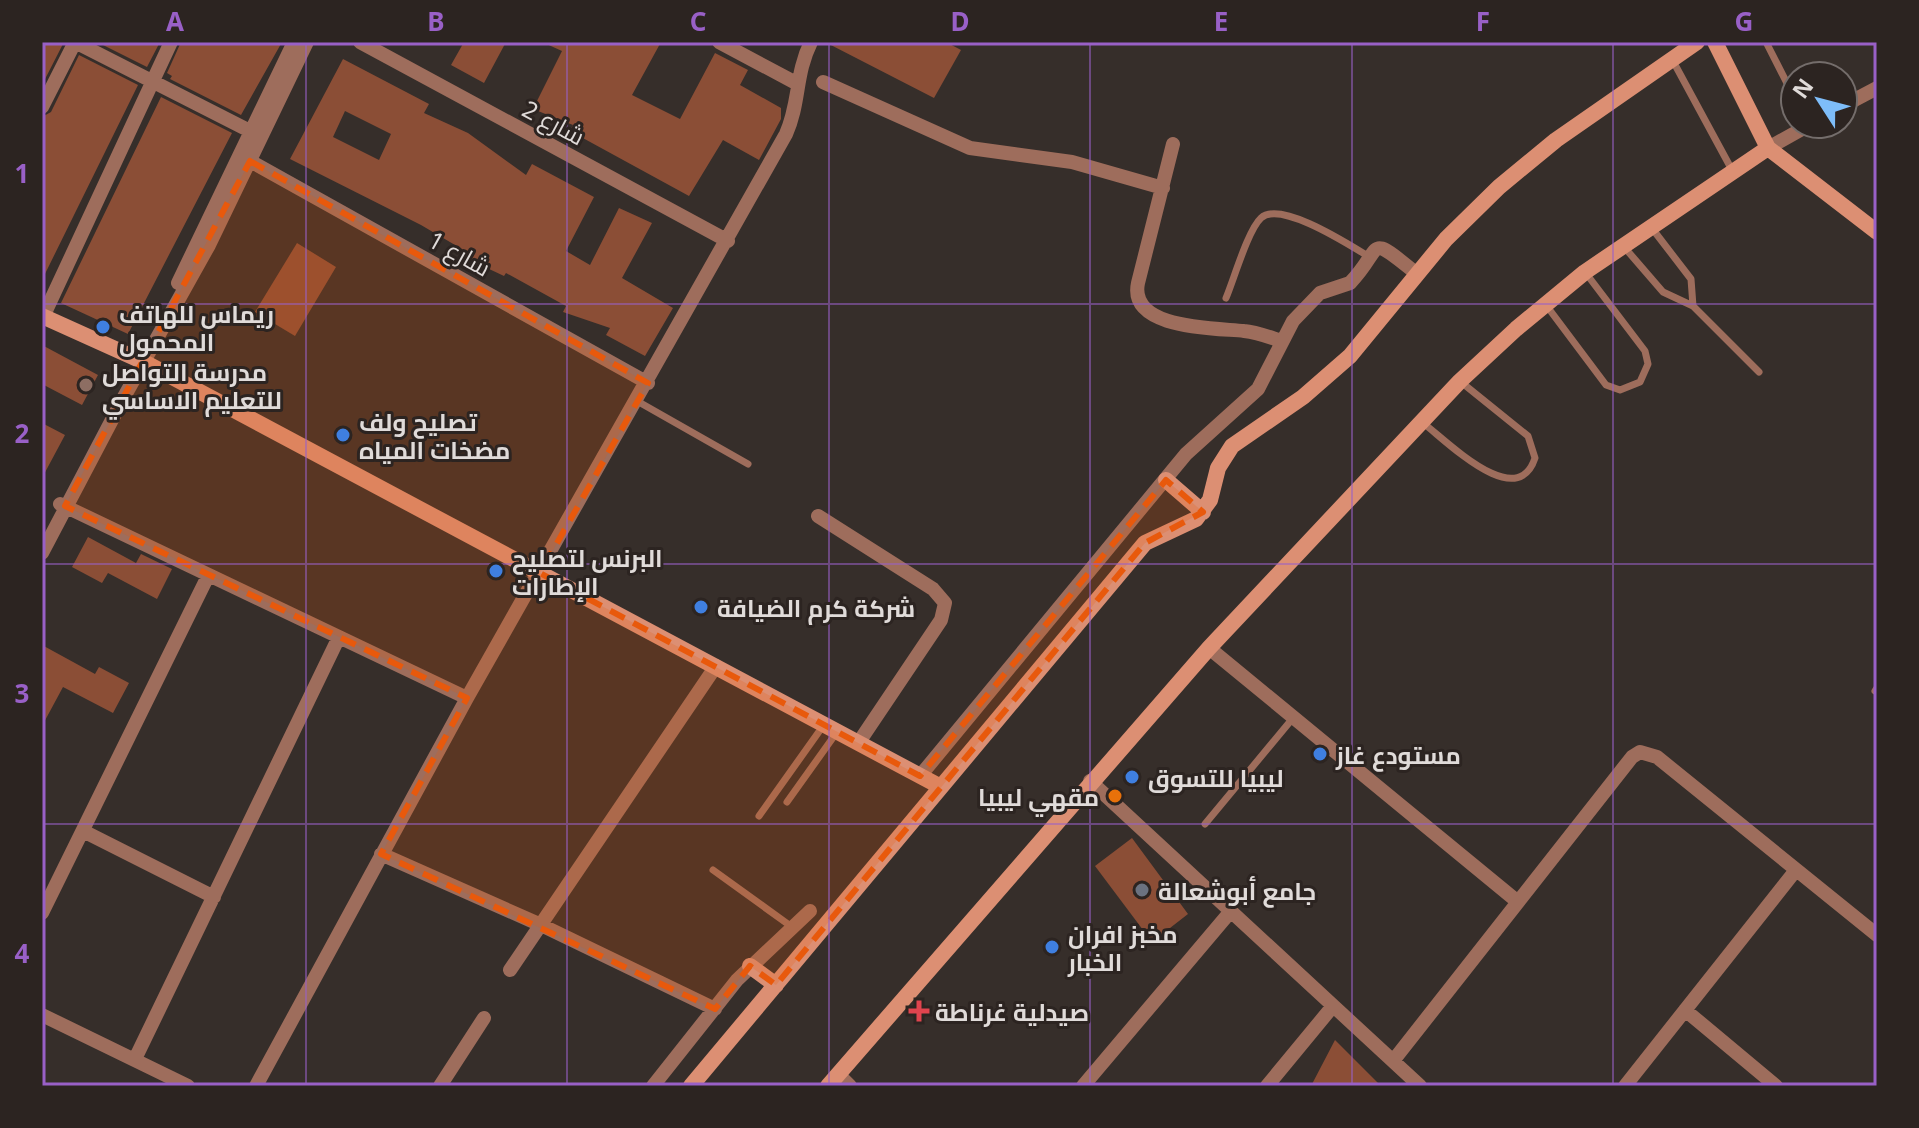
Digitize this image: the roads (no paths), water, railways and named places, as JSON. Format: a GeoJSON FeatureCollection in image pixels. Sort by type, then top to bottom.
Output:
{"type":"FeatureCollection","features":[{"type":"Feature","properties":{"kind":"street"},"geometry":{"type":"LineString","coordinates":[[42,107],[75,42],[256,134]]}},
{"type":"Feature","properties":{"kind":"street"},"geometry":{"type":"LineString","coordinates":[[171,42],[42,316],[140,361],[941,787]]}},
{"type":"Feature","properties":{"kind":"street"},"geometry":{"type":"LineString","coordinates":[[140,361],[196,270],[250,161],[256,134],[294,42]]}},
{"type":"Feature","properties":{"kind":"street"},"geometry":{"type":"LineString","coordinates":[[42,532],[61,504],[140,361],[256,134],[307,42]]}},
{"type":"Feature","properties":{"kind":"street","name":"شارع 2"},"geometry":{"type":"LineString","coordinates":[[360,42],[728,241]]}},
{"type":"Feature","properties":{"kind":"street"},"geometry":{"type":"LineString","coordinates":[[719,42],[796,83]]}},
{"type":"Feature","properties":{"kind":"street"},"geometry":{"type":"LineString","coordinates":[[256,1086],[467,698],[728,241],[790,124],[796,83],[811,42]]}},
{"type":"Feature","properties":{"kind":"street"},"geometry":{"type":"LineString","coordinates":[[691,1086],[1145,543],[1188,525],[1203,512],[1221,459],[1232,446],[1275,418],[1329,375],[1369,335],[1472,212],[1527,163],[1697,42]]}},
{"type":"Feature","properties":{"kind":"street"},"geometry":{"type":"LineString","coordinates":[[1715,42],[1768,148],[1877,232]]}},
{"type":"Feature","properties":{"kind":"street"},"geometry":{"type":"LineString","coordinates":[[823,82],[970,148],[1072,162],[1163,188]]}},
{"type":"Feature","properties":{"kind":"street"},"geometry":{"type":"LineString","coordinates":[[1859,98],[1877,88]]}},
{"type":"Feature","properties":{"kind":"street"},"geometry":{"type":"LineString","coordinates":[[839,1082],[1090,781],[1420,420],[1545,304],[1585,272],[1732,170],[1782,140]]}},
{"type":"Feature","properties":{"kind":"street"},"geometry":{"type":"LineString","coordinates":[[1173,144],[1136,289],[1142,306],[1195,330],[1243,331],[1281,341]]}},
{"type":"Feature","properties":{"kind":"street","name":"شارع 1"},"geometry":{"type":"LineString","coordinates":[[250,161],[648,383]]}},
{"type":"Feature","properties":{"kind":"street"},"geometry":{"type":"LineString","coordinates":[[920,776],[1199,440],[1258,389],[1281,341],[1314,298],[1327,289],[1350,283],[1373,250],[1386,249],[1417,274]]}},
{"type":"Feature","properties":{"kind":"street"},"geometry":{"type":"LineString","coordinates":[[1166,480],[1203,512]]}},
{"type":"Feature","properties":{"kind":"street"},"geometry":{"type":"LineString","coordinates":[[42,553],[61,504]]}},
{"type":"Feature","properties":{"kind":"street"},"geometry":{"type":"LineString","coordinates":[[61,504],[467,698]]}},
{"type":"Feature","properties":{"kind":"street"},"geometry":{"type":"LineString","coordinates":[[818,516],[933,589],[945,603],[941,620],[859,742]]}},
{"type":"Feature","properties":{"kind":"street"},"geometry":{"type":"LineString","coordinates":[[42,913],[208,576]]}},
{"type":"Feature","properties":{"kind":"street"},"geometry":{"type":"LineString","coordinates":[[135,1059],[339,637]]}},
{"type":"Feature","properties":{"kind":"street"},"geometry":{"type":"LineString","coordinates":[[1209,648],[1518,902]]}},
{"type":"Feature","properties":{"kind":"street"},"geometry":{"type":"LineString","coordinates":[[510,970],[716,666]]}},
{"type":"Feature","properties":{"kind":"street"},"geometry":{"type":"LineString","coordinates":[[1393,1061],[1632,757],[1640,752],[1657,757],[1877,935]]}},
{"type":"Feature","properties":{"kind":"street"},"geometry":{"type":"LineString","coordinates":[[1090,781],[1420,1086]]}},
{"type":"Feature","properties":{"kind":"street"},"geometry":{"type":"LineString","coordinates":[[83,831],[214,897]]}},
{"type":"Feature","properties":{"kind":"street"},"geometry":{"type":"LineString","coordinates":[[381,854],[541,925],[715,1009]]}},
{"type":"Feature","properties":{"kind":"street"},"geometry":{"type":"LineString","coordinates":[[1625,1086],[1796,870]]}},
{"type":"Feature","properties":{"kind":"street"},"geometry":{"type":"LineString","coordinates":[[653,1086],[750,966],[810,911]]}},
{"type":"Feature","properties":{"kind":"street"},"geometry":{"type":"LineString","coordinates":[[1083,1086],[1231,911]]}},
{"type":"Feature","properties":{"kind":"street"},"geometry":{"type":"LineString","coordinates":[[750,966],[776,985]]}},
{"type":"Feature","properties":{"kind":"street"},"geometry":{"type":"LineString","coordinates":[[1267,1086],[1333,1006]]}},
{"type":"Feature","properties":{"kind":"street"},"geometry":{"type":"LineString","coordinates":[[1685,1010],[1776,1086]]}},
{"type":"Feature","properties":{"kind":"street"},"geometry":{"type":"LineString","coordinates":[[42,1015],[188,1086]]}},
{"type":"Feature","properties":{"kind":"street"},"geometry":{"type":"LineString","coordinates":[[440,1086],[484,1018]]}},
{"type":"Feature","properties":{"kind":"lane"},"geometry":{"type":"LineString","coordinates":[[1766,42],[1779,68]]}},
{"type":"Feature","properties":{"kind":"lane"},"geometry":{"type":"LineString","coordinates":[[1672,59],[1732,170]]}},
{"type":"Feature","properties":{"kind":"lane"},"geometry":{"type":"LineString","coordinates":[[1226,298],[1256,223],[1268,213],[1279,213],[1303,222],[1368,256]]}},
{"type":"Feature","properties":{"kind":"lane"},"geometry":{"type":"LineString","coordinates":[[1651,227],[1691,279],[1693,306]]}},
{"type":"Feature","properties":{"kind":"lane"},"geometry":{"type":"LineString","coordinates":[[1624,246],[1663,292],[1677,302],[1693,306],[1759,372]]}},
{"type":"Feature","properties":{"kind":"lane"},"geometry":{"type":"LineString","coordinates":[[1545,304],[1606,385],[1627,389],[1640,382],[1648,364],[1645,351],[1585,272]]}},
{"type":"Feature","properties":{"kind":"lane"},"geometry":{"type":"LineString","coordinates":[[1420,420],[1498,478],[1514,480],[1528,473],[1535,450],[1528,436],[1460,381]]}},
{"type":"Feature","properties":{"kind":"lane"},"geometry":{"type":"LineString","coordinates":[[637,401],[748,464]]}},
{"type":"Feature","properties":{"kind":"lane"},"geometry":{"type":"LineString","coordinates":[[1205,824],[1294,717]]}},
{"type":"Feature","properties":{"kind":"lane"},"geometry":{"type":"LineString","coordinates":[[787,802],[831,727]]}},
{"type":"Feature","properties":{"kind":"lane"},"geometry":{"type":"LineString","coordinates":[[759,816],[831,727]]}},
{"type":"Feature","properties":{"kind":"lane"},"geometry":{"type":"LineString","coordinates":[[713,870],[794,928]]}},
{"type":"Feature","properties":{"kind":"place","name":"ريماس للهاتف المحمول"},"geometry":{"type":"Point","coordinates":[103,327]}},
{"type":"Feature","properties":{"kind":"place","name":"مدرسة التواصل للتعليم الاساسي"},"geometry":{"type":"Point","coordinates":[86,385]}},
{"type":"Feature","properties":{"kind":"place","name":"تصليح ولف مضخات المياه"},"geometry":{"type":"Point","coordinates":[343,435]}},
{"type":"Feature","properties":{"kind":"place","name":"البرنس لتصليح الإطارات"},"geometry":{"type":"Point","coordinates":[496,571]}},
{"type":"Feature","properties":{"kind":"place","name":"شركة كرم الضيافة"},"geometry":{"type":"Point","coordinates":[701,607]}},
{"type":"Feature","properties":{"kind":"place","name":"مستودع غاز"},"geometry":{"type":"Point","coordinates":[1320,754]}},
{"type":"Feature","properties":{"kind":"place","name":"ليبيا للتسوق"},"geometry":{"type":"Point","coordinates":[1132,777]}},
{"type":"Feature","properties":{"kind":"place","name":"مقهي ليبيا"},"geometry":{"type":"Point","coordinates":[1115,796]}},
{"type":"Feature","properties":{"kind":"place","name":"جامع أبوشعالة"},"geometry":{"type":"Point","coordinates":[1142,890]}},
{"type":"Feature","properties":{"kind":"place","name":"مخبز افران الخبار"},"geometry":{"type":"Point","coordinates":[1052,947]}},
{"type":"Feature","properties":{"kind":"place","name":"صيدلية غرناطة"},"geometry":{"type":"Point","coordinates":[919,1011]}}]}
